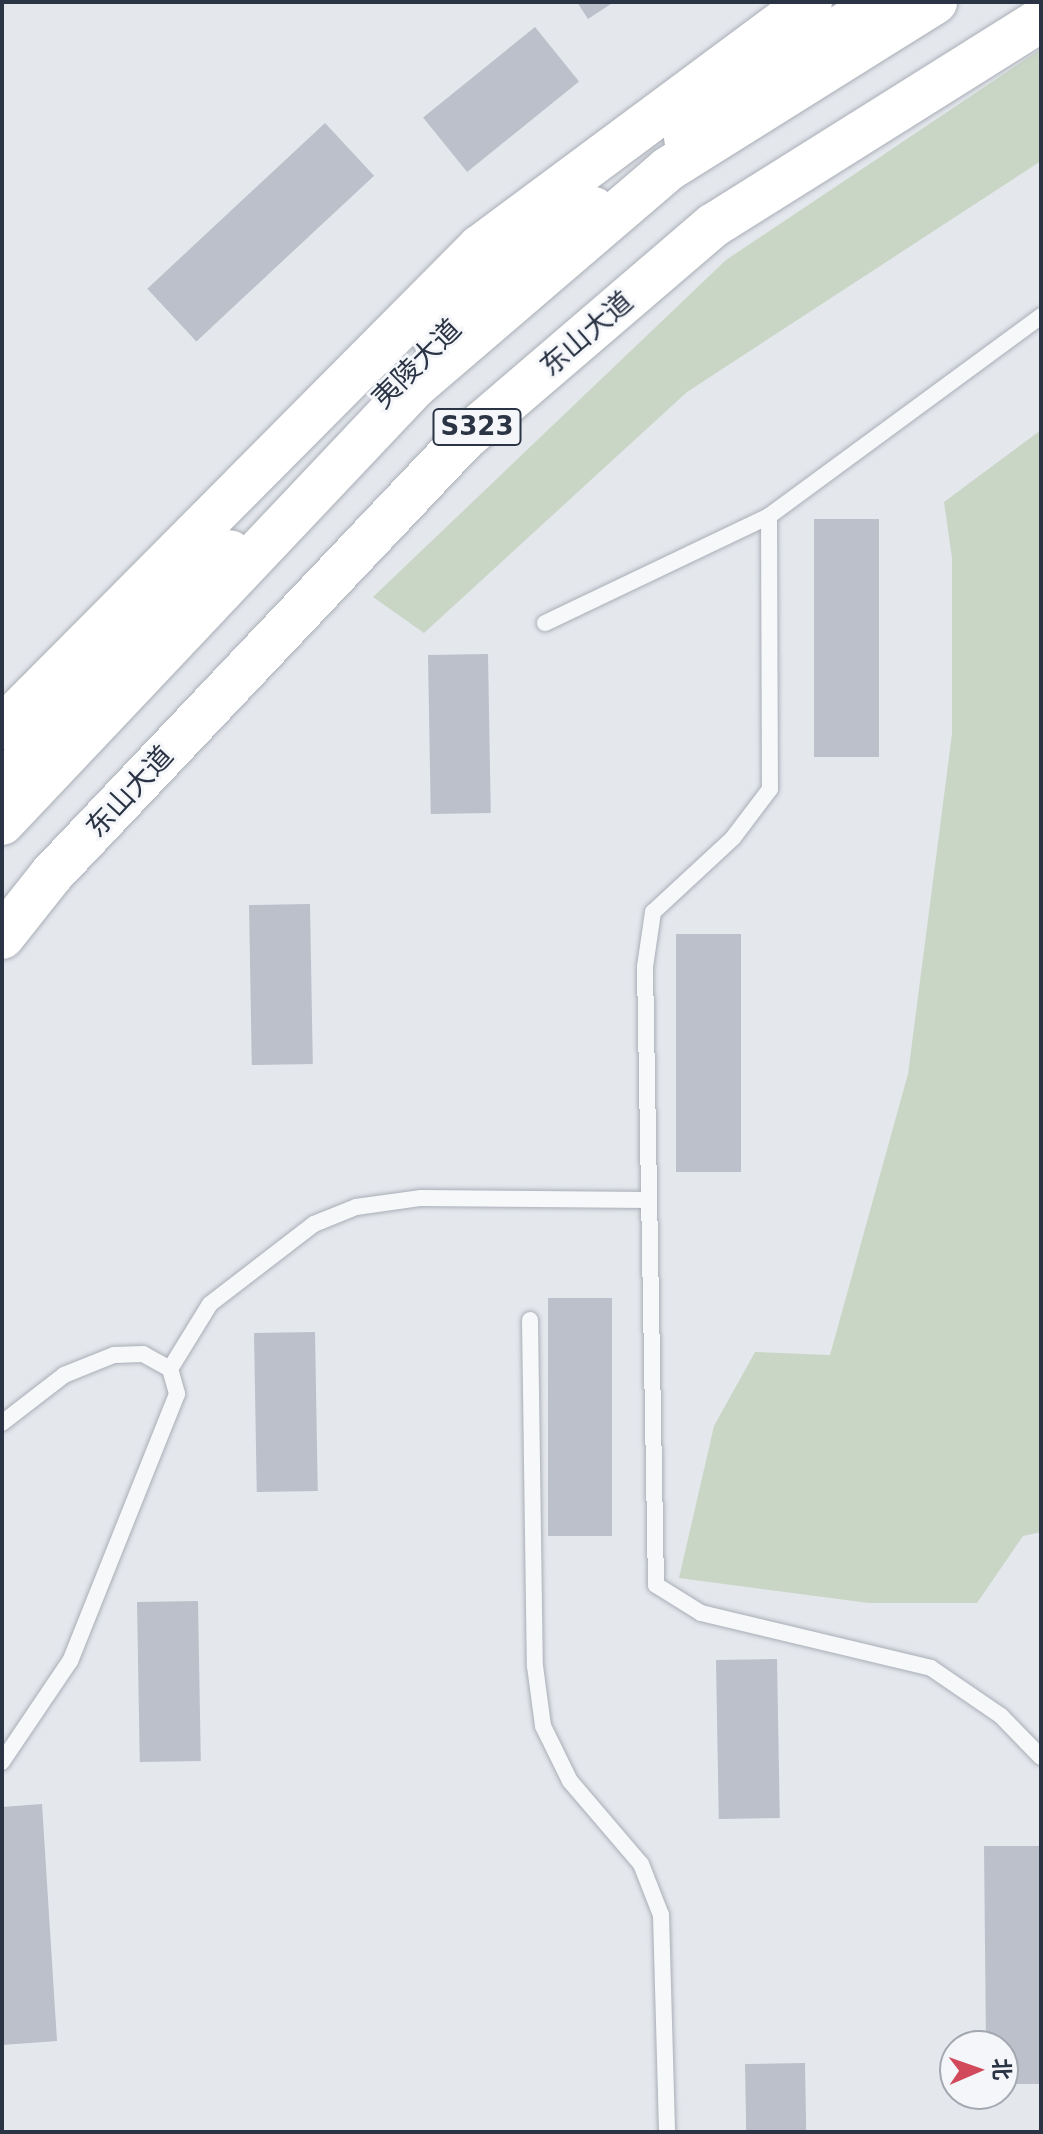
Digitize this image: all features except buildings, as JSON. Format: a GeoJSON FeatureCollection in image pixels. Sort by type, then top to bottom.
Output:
{"type":"FeatureCollection","features":[{"type":"Feature","properties":{"kind":"main road","name":"夷陵大道"},"geometry":{"type":"LineString","coordinates":[[2,728],[480,247],[810,2]]}},
{"type":"Feature","properties":{"kind":"main road","name":"夷陵大道"},"geometry":{"type":"LineString","coordinates":[[2,784],[505,276],[794,56],[882,2]]}},
{"type":"Feature","properties":{"kind":"main road"},"geometry":{"type":"LineString","coordinates":[[2,823],[415,386],[668,169],[935,2]]}},
{"type":"Feature","properties":{"kind":"main road","name":"东山大道"},"geometry":{"type":"LineString","coordinates":[[2,937],[52,874],[464,439],[714,225],[1041,20]]}},
{"type":"Feature","properties":{"kind":"lane"},"geometry":{"type":"LineString","coordinates":[[545,623],[769,516],[1041,316]]}},
{"type":"Feature","properties":{"kind":"lane"},"geometry":{"type":"LineString","coordinates":[[769,516],[770,789],[733,838],[653,912],[645,967],[656,1585],[701,1613],[931,1668],[1001,1716],[1041,1757]]}},
{"type":"Feature","properties":{"kind":"lane"},"geometry":{"type":"LineString","coordinates":[[170,1369],[210,1304],[314,1224],[356,1207],[421,1198],[649,1200]]}},
{"type":"Feature","properties":{"kind":"lane"},"geometry":{"type":"LineString","coordinates":[[530,1320],[535,1666],[543,1726],[570,1781],[641,1864],[661,1915],[667,2132]]}},
{"type":"Feature","properties":{"kind":"lane"},"geometry":{"type":"LineString","coordinates":[[2,1423],[64,1375],[114,1355],[143,1354],[170,1369],[177,1394],[168,1426],[70,1661],[2,1762]]}},
{"type":"Feature","properties":{"kind":"green space"},"geometry":{"type":"Polygon","coordinates":[[[1041,49],[1041,161],[687,392],[424,633],[373,597],[726,260],[1041,49]]]}},
{"type":"Feature","properties":{"kind":"green space"},"geometry":{"type":"Polygon","coordinates":[[[1041,430],[1041,1532],[1023,1536],[977,1603],[869,1603],[679,1578],[714,1426],[755,1352],[830,1355],[908,1074],[952,734],[952,558],[944,502],[1041,430]]]}}]}
